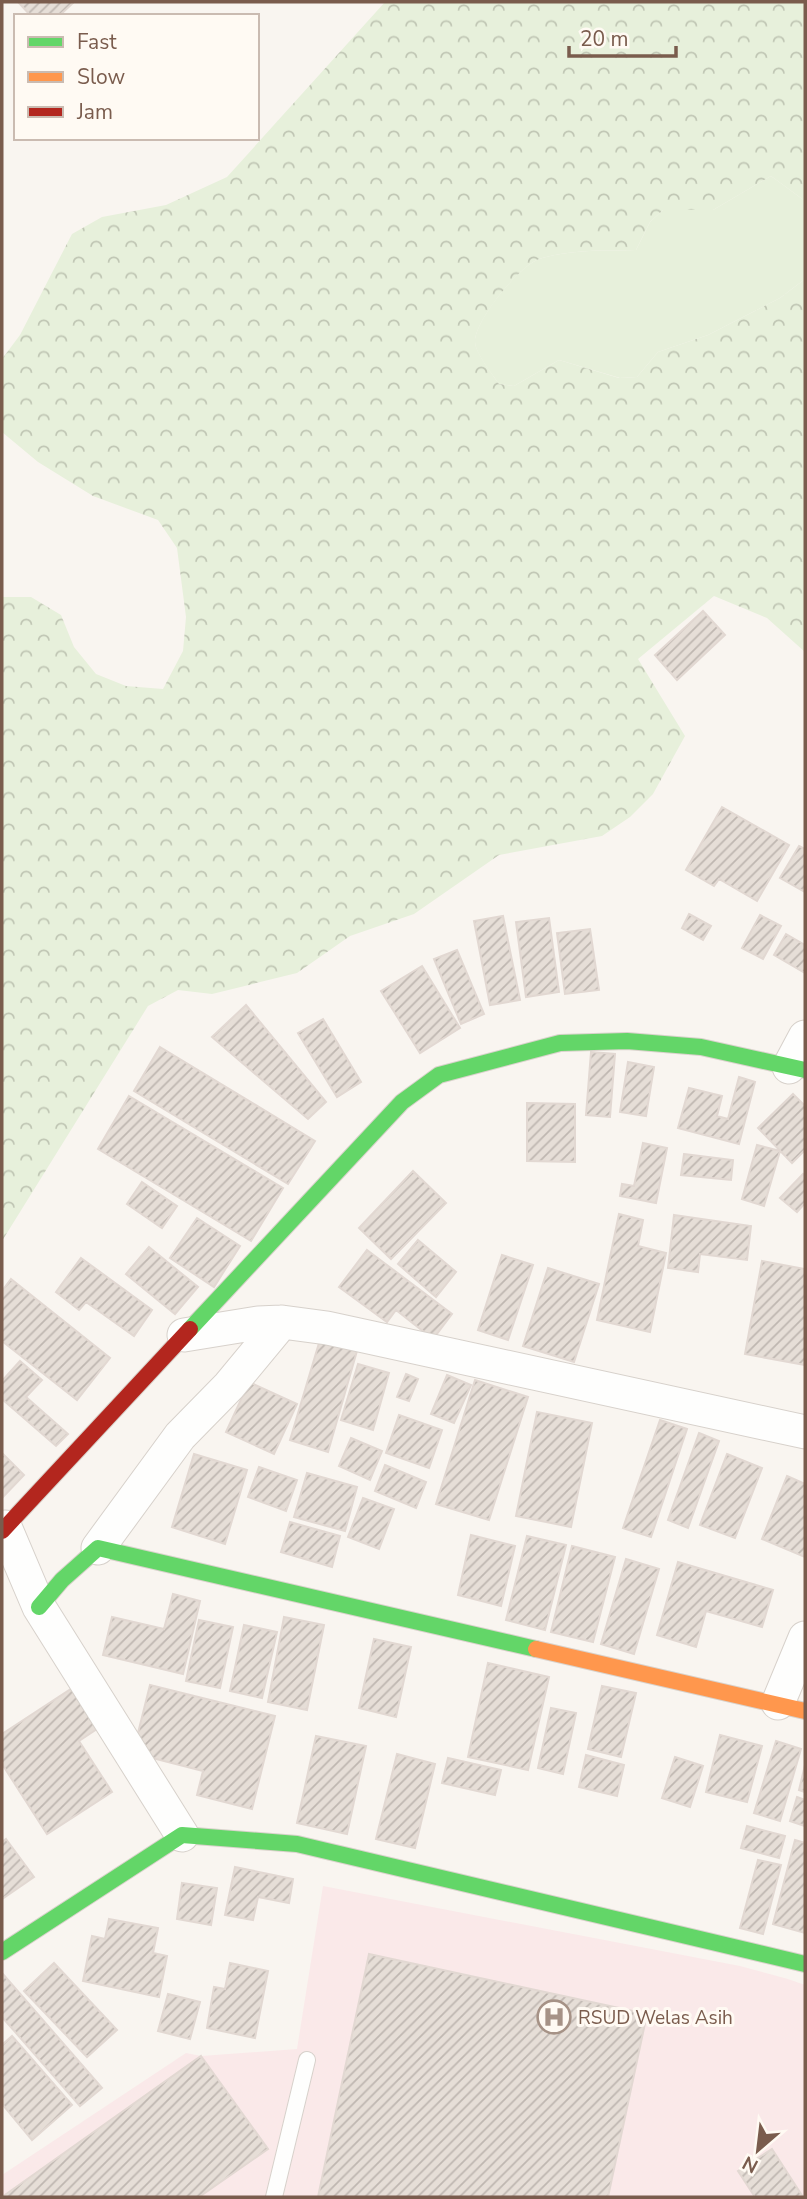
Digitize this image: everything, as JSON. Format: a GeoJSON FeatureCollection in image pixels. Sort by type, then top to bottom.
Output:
{"type":"FeatureCollection","features":[{"type":"Feature","properties":{"kind":"street"},"geometry":{"type":"LineString","coordinates":[[182,1835],[40,1607],[3,1529],[402,1102],[439,1075],[560,1042],[627,1041],[701,1046],[797,1068],[805,1037]]}},
{"type":"Feature","properties":{"kind":"street"},"geometry":{"type":"LineString","coordinates":[[184,1335],[282,1322],[327,1328],[805,1432]]}},
{"type":"Feature","properties":{"kind":"street"},"geometry":{"type":"LineString","coordinates":[[40,1607],[62,1580],[98,1548],[180,1436],[229,1386],[282,1322]]}},
{"type":"Feature","properties":{"kind":"street"},"geometry":{"type":"LineString","coordinates":[[98,1548],[792,1707],[805,1638]]}},
{"type":"Feature","properties":{"kind":"street"},"geometry":{"type":"LineString","coordinates":[[2,1952],[182,1835],[298,1844],[805,1964]]}},
{"type":"Feature","properties":{"kind":"lane"},"geometry":{"type":"LineString","coordinates":[[274,2197],[307,2060]]}},
{"type":"Feature","properties":{"kind":"shaded area","name":"RSUD Welas Asih"},"geometry":{"type":"Polygon","coordinates":[[[323,1886],[740,1966],[805,1985],[805,2197],[2,2197],[2,2175],[186,2053],[201,2056],[297,2049],[323,1886]]]}},
{"type":"Feature","properties":{"kind":"green space"},"geometry":{"type":"Polygon","coordinates":[[[385,2],[805,2],[805,201],[771,176],[713,210],[663,210],[650,222],[636,250],[575,252],[539,259],[520,272],[499,296],[482,322],[475,342],[481,357],[499,384],[514,386],[559,360],[619,378],[637,377],[658,352],[708,335],[780,298],[805,279],[805,652],[767,618],[714,596],[638,659],[685,736],[653,794],[630,817],[602,836],[499,855],[414,914],[350,936],[297,973],[212,994],[178,990],[148,1006],[2,1241],[2,597],[31,597],[61,615],[74,647],[96,674],[126,686],[163,689],[183,651],[186,617],[177,548],[158,520],[93,496],[38,462],[2,432],[2,359],[20,335],[72,234],[102,217],[166,205],[227,177],[385,2]]]}},
{"type":"Feature","properties":{"kind":"green space"},"geometry":{"type":"Polygon","coordinates":[[[771,176],[805,201],[805,279],[780,298],[708,335],[658,352],[637,377],[620,378],[559,360],[514,386],[499,384],[478,352],[475,342],[477,333],[499,295],[530,264],[539,259],[563,254],[636,250],[650,222],[663,210],[713,210],[771,176]]]}},
{"type":"Feature","properties":{"kind":"building"},"geometry":{"type":"Polygon","coordinates":[[[18,2],[74,2],[61,14],[29,14],[18,2]]]}},
{"type":"Feature","properties":{"kind":"building"},"geometry":{"type":"Polygon","coordinates":[[[703,611],[725,635],[677,680],[655,655],[703,611]]]}},
{"type":"Feature","properties":{"kind":"building"},"geometry":{"type":"Polygon","coordinates":[[[722,807],[789,845],[757,901],[719,879],[714,886],[686,870],[722,807]]]}},
{"type":"Feature","properties":{"kind":"building"},"geometry":{"type":"Polygon","coordinates":[[[799,846],[805,849],[805,892],[780,878],[799,846]]]}},
{"type":"Feature","properties":{"kind":"building"},"geometry":{"type":"Polygon","coordinates":[[[689,914],[711,926],[703,940],[682,928],[689,914]]]}},
{"type":"Feature","properties":{"kind":"building"},"geometry":{"type":"Polygon","coordinates":[[[760,915],[781,926],[763,959],[742,948],[760,915]]]}},
{"type":"Feature","properties":{"kind":"building"},"geometry":{"type":"Polygon","coordinates":[[[503,916],[520,1000],[490,1005],[474,921],[503,916]]]}},
{"type":"Feature","properties":{"kind":"building"},"geometry":{"type":"Polygon","coordinates":[[[549,918],[559,992],[526,997],[516,922],[549,918]]]}},
{"type":"Feature","properties":{"kind":"building"},"geometry":{"type":"Polygon","coordinates":[[[590,929],[599,990],[565,994],[557,933],[590,929]]]}},
{"type":"Feature","properties":{"kind":"building"},"geometry":{"type":"Polygon","coordinates":[[[786,934],[805,945],[805,973],[774,955],[786,934]]]}},
{"type":"Feature","properties":{"kind":"building"},"geometry":{"type":"Polygon","coordinates":[[[457,950],[484,1014],[461,1024],[434,959],[457,950]]]}},
{"type":"Feature","properties":{"kind":"building"},"geometry":{"type":"Polygon","coordinates":[[[422,966],[460,1028],[420,1053],[381,991],[422,966]]]}},
{"type":"Feature","properties":{"kind":"building"},"geometry":{"type":"Polygon","coordinates":[[[246,1005],[326,1102],[308,1119],[212,1037],[246,1005]]]}},
{"type":"Feature","properties":{"kind":"building"},"geometry":{"type":"Polygon","coordinates":[[[323,1019],[361,1082],[337,1097],[298,1033],[323,1019]]]}},
{"type":"Feature","properties":{"kind":"building"},"geometry":{"type":"Polygon","coordinates":[[[160,1047],[315,1141],[288,1184],[134,1091],[160,1047]]]}},
{"type":"Feature","properties":{"kind":"building"},"geometry":{"type":"Polygon","coordinates":[[[591,1052],[615,1054],[610,1117],[586,1115],[591,1052]]]}},
{"type":"Feature","properties":{"kind":"building"},"geometry":{"type":"Polygon","coordinates":[[[628,1062],[654,1067],[646,1116],[620,1112],[628,1062]]]}},
{"type":"Feature","properties":{"kind":"building"},"geometry":{"type":"Polygon","coordinates":[[[739,1077],[755,1082],[739,1144],[678,1128],[689,1088],[722,1096],[717,1116],[728,1119],[739,1077]]]}},
{"type":"Feature","properties":{"kind":"building"},"geometry":{"type":"Polygon","coordinates":[[[793,1094],[805,1106],[805,1150],[792,1163],[758,1128],[793,1094]]]}},
{"type":"Feature","properties":{"kind":"building"},"geometry":{"type":"Polygon","coordinates":[[[129,1096],[283,1188],[251,1241],[98,1149],[129,1096]]]}},
{"type":"Feature","properties":{"kind":"building"},"geometry":{"type":"Polygon","coordinates":[[[527,1103],[575,1104],[575,1162],[527,1161],[527,1103]]]}},
{"type":"Feature","properties":{"kind":"building"},"geometry":{"type":"Polygon","coordinates":[[[643,1143],[667,1148],[656,1203],[620,1196],[622,1184],[634,1186],[643,1143]]]}},
{"type":"Feature","properties":{"kind":"building"},"geometry":{"type":"Polygon","coordinates":[[[757,1145],[780,1151],[764,1206],[742,1199],[757,1145]]]}},
{"type":"Feature","properties":{"kind":"building"},"geometry":{"type":"Polygon","coordinates":[[[684,1154],[733,1160],[731,1180],[681,1175],[684,1154]]]}},
{"type":"Feature","properties":{"kind":"building"},"geometry":{"type":"Polygon","coordinates":[[[413,1171],[446,1203],[391,1259],[359,1228],[413,1171]]]}},
{"type":"Feature","properties":{"kind":"building"},"geometry":{"type":"Polygon","coordinates":[[[803,1174],[805,1203],[797,1212],[780,1198],[803,1174]]]}},
{"type":"Feature","properties":{"kind":"building"},"geometry":{"type":"Polygon","coordinates":[[[142,1182],[177,1206],[162,1228],[127,1204],[142,1182]]]}},
{"type":"Feature","properties":{"kind":"building"},"geometry":{"type":"Polygon","coordinates":[[[619,1214],[643,1220],[638,1246],[666,1253],[650,1332],[597,1320],[619,1214]]]}},
{"type":"Feature","properties":{"kind":"building"},"geometry":{"type":"Polygon","coordinates":[[[674,1215],[751,1226],[747,1260],[700,1254],[698,1272],[668,1268],[674,1215]]]}},
{"type":"Feature","properties":{"kind":"building"},"geometry":{"type":"Polygon","coordinates":[[[197,1218],[240,1246],[214,1287],[170,1258],[197,1218]]]}},
{"type":"Feature","properties":{"kind":"building"},"geometry":{"type":"Polygon","coordinates":[[[418,1240],[456,1272],[436,1297],[398,1264],[418,1240]]]}},
{"type":"Feature","properties":{"kind":"building"},"geometry":{"type":"Polygon","coordinates":[[[149,1247],[198,1287],[175,1314],[126,1274],[149,1247]]]}},
{"type":"Feature","properties":{"kind":"building"},"geometry":{"type":"Polygon","coordinates":[[[367,1250],[452,1314],[433,1339],[396,1310],[387,1322],[339,1287],[367,1250]]]}},
{"type":"Feature","properties":{"kind":"building"},"geometry":{"type":"Polygon","coordinates":[[[502,1255],[533,1265],[508,1340],[478,1330],[502,1255]]]}},
{"type":"Feature","properties":{"kind":"building"},"geometry":{"type":"Polygon","coordinates":[[[81,1258],[152,1310],[134,1336],[86,1302],[79,1310],[56,1292],[81,1258]]]}},
{"type":"Feature","properties":{"kind":"building"},"geometry":{"type":"Polygon","coordinates":[[[762,1261],[805,1269],[805,1365],[745,1354],[762,1261]]]}},
{"type":"Feature","properties":{"kind":"building"},"geometry":{"type":"Polygon","coordinates":[[[548,1268],[599,1284],[574,1362],[523,1346],[548,1268]]]}},
{"type":"Feature","properties":{"kind":"building"},"geometry":{"type":"Polygon","coordinates":[[[11,1279],[110,1358],[77,1400],[2,1341],[2,1291],[11,1279]]]}},
{"type":"Feature","properties":{"kind":"building"},"geometry":{"type":"Polygon","coordinates":[[[322,1333],[359,1344],[328,1452],[290,1440],[322,1333]]]}},
{"type":"Feature","properties":{"kind":"building"},"geometry":{"type":"Polygon","coordinates":[[[20,1361],[42,1380],[26,1397],[68,1434],[56,1446],[2,1399],[2,1381],[20,1361]]]}},
{"type":"Feature","properties":{"kind":"building"},"geometry":{"type":"Polygon","coordinates":[[[358,1364],[389,1373],[373,1430],[341,1420],[358,1364]]]}},
{"type":"Feature","properties":{"kind":"building"},"geometry":{"type":"Polygon","coordinates":[[[406,1374],[418,1379],[409,1401],[397,1397],[406,1374]]]}},
{"type":"Feature","properties":{"kind":"building"},"geometry":{"type":"Polygon","coordinates":[[[447,1375],[471,1385],[454,1423],[431,1414],[447,1375]]]}},
{"type":"Feature","properties":{"kind":"building"},"geometry":{"type":"Polygon","coordinates":[[[475,1380],[528,1397],[489,1520],[436,1504],[475,1380]]]}},
{"type":"Feature","properties":{"kind":"building"},"geometry":{"type":"Polygon","coordinates":[[[249,1382],[297,1404],[274,1454],[226,1432],[249,1382]]]}},
{"type":"Feature","properties":{"kind":"building"},"geometry":{"type":"Polygon","coordinates":[[[537,1412],[592,1423],[571,1527],[516,1516],[537,1412]]]}},
{"type":"Feature","properties":{"kind":"building"},"geometry":{"type":"Polygon","coordinates":[[[399,1415],[442,1430],[429,1468],[386,1453],[399,1415]]]}},
{"type":"Feature","properties":{"kind":"building"},"geometry":{"type":"Polygon","coordinates":[[[660,1420],[687,1429],[651,1537],[623,1528],[660,1420]]]}},
{"type":"Feature","properties":{"kind":"building"},"geometry":{"type":"Polygon","coordinates":[[[699,1433],[719,1441],[688,1528],[668,1520],[699,1433]]]}},
{"type":"Feature","properties":{"kind":"building"},"geometry":{"type":"Polygon","coordinates":[[[351,1438],[382,1451],[370,1480],[339,1466],[351,1438]]]}},
{"type":"Feature","properties":{"kind":"building"},"geometry":{"type":"Polygon","coordinates":[[[2,1453],[24,1475],[2,1498],[2,1453]]]}},
{"type":"Feature","properties":{"kind":"building"},"geometry":{"type":"Polygon","coordinates":[[[194,1454],[247,1470],[225,1544],[172,1527],[194,1454]]]}},
{"type":"Feature","properties":{"kind":"building"},"geometry":{"type":"Polygon","coordinates":[[[727,1454],[762,1468],[735,1538],[700,1525],[727,1454]]]}},
{"type":"Feature","properties":{"kind":"building"},"geometry":{"type":"Polygon","coordinates":[[[385,1465],[426,1482],[416,1508],[375,1491],[385,1465]]]}},
{"type":"Feature","properties":{"kind":"building"},"geometry":{"type":"Polygon","coordinates":[[[259,1467],[297,1480],[286,1511],[248,1497],[259,1467]]]}},
{"type":"Feature","properties":{"kind":"building"},"geometry":{"type":"Polygon","coordinates":[[[307,1473],[357,1487],[345,1531],[294,1517],[307,1473]]]}},
{"type":"Feature","properties":{"kind":"building"},"geometry":{"type":"Polygon","coordinates":[[[787,1476],[805,1484],[805,1557],[762,1539],[787,1476]]]}},
{"type":"Feature","properties":{"kind":"building"},"geometry":{"type":"Polygon","coordinates":[[[363,1498],[394,1509],[379,1549],[348,1537],[363,1498]]]}},
{"type":"Feature","properties":{"kind":"building"},"geometry":{"type":"Polygon","coordinates":[[[290,1522],[340,1536],[332,1567],[281,1552],[290,1522]]]}},
{"type":"Feature","properties":{"kind":"building"},"geometry":{"type":"Polygon","coordinates":[[[471,1535],[515,1546],[501,1606],[458,1595],[471,1535]]]}},
{"type":"Feature","properties":{"kind":"building"},"geometry":{"type":"Polygon","coordinates":[[[527,1536],[566,1545],[545,1630],[506,1620],[527,1536]]]}},
{"type":"Feature","properties":{"kind":"building"},"geometry":{"type":"Polygon","coordinates":[[[572,1546],[615,1557],[593,1642],[551,1632],[572,1546]]]}},
{"type":"Feature","properties":{"kind":"building"},"geometry":{"type":"Polygon","coordinates":[[[626,1559],[659,1569],[634,1654],[601,1644],[626,1559]]]}},
{"type":"Feature","properties":{"kind":"building"},"geometry":{"type":"Polygon","coordinates":[[[678,1562],[773,1590],[762,1627],[706,1611],[696,1647],[657,1635],[678,1562]]]}},
{"type":"Feature","properties":{"kind":"building"},"geometry":{"type":"Polygon","coordinates":[[[173,1594],[200,1601],[183,1674],[103,1655],[112,1617],[164,1629],[173,1594]]]}},
{"type":"Feature","properties":{"kind":"building"},"geometry":{"type":"Polygon","coordinates":[[[284,1617],[324,1625],[307,1710],[268,1702],[284,1617]]]}},
{"type":"Feature","properties":{"kind":"building"},"geometry":{"type":"Polygon","coordinates":[[[199,1620],[233,1627],[220,1688],[186,1681],[199,1620]]]}},
{"type":"Feature","properties":{"kind":"building"},"geometry":{"type":"Polygon","coordinates":[[[244,1625],[277,1632],[262,1698],[230,1691],[244,1625]]]}},
{"type":"Feature","properties":{"kind":"building"},"geometry":{"type":"Polygon","coordinates":[[[374,1639],[411,1647],[396,1717],[359,1708],[374,1639]]]}},
{"type":"Feature","properties":{"kind":"building"},"geometry":{"type":"Polygon","coordinates":[[[488,1663],[549,1677],[528,1770],[468,1757],[488,1663]]]}},
{"type":"Feature","properties":{"kind":"building"},"geometry":{"type":"Polygon","coordinates":[[[150,1685],[275,1716],[252,1809],[197,1795],[203,1771],[133,1753],[150,1685]]]}},
{"type":"Feature","properties":{"kind":"building"},"geometry":{"type":"Polygon","coordinates":[[[602,1686],[636,1693],[621,1757],[588,1749],[602,1686]]]}},
{"type":"Feature","properties":{"kind":"building"},"geometry":{"type":"Polygon","coordinates":[[[74,1687],[100,1727],[79,1741],[112,1792],[47,1834],[2,1764],[2,1734],[74,1687]]]}},
{"type":"Feature","properties":{"kind":"building"},"geometry":{"type":"Polygon","coordinates":[[[551,1708],[576,1713],[563,1774],[538,1768],[551,1708]]]}},
{"type":"Feature","properties":{"kind":"building"},"geometry":{"type":"Polygon","coordinates":[[[720,1735],[762,1746],[747,1802],[706,1792],[720,1735]]]}},
{"type":"Feature","properties":{"kind":"building"},"geometry":{"type":"Polygon","coordinates":[[[316,1736],[366,1746],[347,1834],[297,1823],[316,1736]]]}},
{"type":"Feature","properties":{"kind":"building"},"geometry":{"type":"Polygon","coordinates":[[[776,1741],[801,1749],[780,1821],[754,1813],[776,1741]]]}},
{"type":"Feature","properties":{"kind":"building"},"geometry":{"type":"Polygon","coordinates":[[[397,1754],[435,1764],[415,1848],[376,1839],[397,1754]]]}},
{"type":"Feature","properties":{"kind":"building"},"geometry":{"type":"Polygon","coordinates":[[[586,1755],[624,1765],[617,1796],[579,1787],[586,1755]]]}},
{"type":"Feature","properties":{"kind":"building"},"geometry":{"type":"Polygon","coordinates":[[[675,1757],[703,1766],[690,1807],[662,1798],[675,1757]]]}},
{"type":"Feature","properties":{"kind":"building"},"geometry":{"type":"Polygon","coordinates":[[[448,1758],[501,1770],[495,1795],[442,1783],[448,1758]]]}},
{"type":"Feature","properties":{"kind":"building"},"geometry":{"type":"Polygon","coordinates":[[[805,1765],[805,1792],[799,1790],[805,1765]]]}},
{"type":"Feature","properties":{"kind":"building"},"geometry":{"type":"Polygon","coordinates":[[[797,1797],[805,1800],[805,1826],[790,1821],[797,1797]]]}},
{"type":"Feature","properties":{"kind":"building"},"geometry":{"type":"Polygon","coordinates":[[[747,1826],[785,1836],[779,1858],[741,1848],[747,1826]]]}},
{"type":"Feature","properties":{"kind":"building"},"geometry":{"type":"Polygon","coordinates":[[[6,1839],[34,1877],[2,1899],[2,1842],[6,1839]]]}},
{"type":"Feature","properties":{"kind":"building"},"geometry":{"type":"Polygon","coordinates":[[[795,1840],[805,1843],[805,1933],[773,1924],[795,1840]]]}},
{"type":"Feature","properties":{"kind":"building"},"geometry":{"type":"Polygon","coordinates":[[[758,1860],[781,1865],[763,1934],[740,1928],[758,1860]]]}},
{"type":"Feature","properties":{"kind":"building"},"geometry":{"type":"Polygon","coordinates":[[[235,1867],[293,1879],[289,1903],[258,1897],[253,1920],[225,1915],[235,1867]]]}},
{"type":"Feature","properties":{"kind":"building"},"geometry":{"type":"Polygon","coordinates":[[[182,1883],[217,1888],[211,1925],[177,1919],[182,1883]]]}},
{"type":"Feature","properties":{"kind":"building"},"geometry":{"type":"Polygon","coordinates":[[[109,1919],[158,1928],[153,1953],[167,1956],[159,1997],[83,1981],[92,1936],[105,1939],[109,1919]]]}},
{"type":"Feature","properties":{"kind":"building"},"geometry":{"type":"Polygon","coordinates":[[[369,1954],[647,2014],[608,2197],[318,2197],[369,1954]]]}},
{"type":"Feature","properties":{"kind":"building"},"geometry":{"type":"Polygon","coordinates":[[[54,1963],[117,2030],[87,2057],[24,1991],[54,1963]]]}},
{"type":"Feature","properties":{"kind":"building"},"geometry":{"type":"Polygon","coordinates":[[[230,1963],[268,1971],[255,2038],[207,2028],[214,1987],[225,1989],[230,1963]]]}},
{"type":"Feature","properties":{"kind":"building"},"geometry":{"type":"Polygon","coordinates":[[[2,1973],[102,2088],[80,2106],[2,2017],[2,1973]]]}},
{"type":"Feature","properties":{"kind":"building"},"geometry":{"type":"Polygon","coordinates":[[[168,1994],[200,2002],[190,2039],[158,2031],[168,1994]]]}},
{"type":"Feature","properties":{"kind":"building"},"geometry":{"type":"Polygon","coordinates":[[[12,2036],[72,2105],[32,2140],[2,2104],[2,2045],[12,2036]]]}},
{"type":"Feature","properties":{"kind":"building"},"geometry":{"type":"Polygon","coordinates":[[[201,2056],[268,2149],[199,2197],[2,2197],[201,2056]]]}},
{"type":"Feature","properties":{"kind":"building"},"geometry":{"type":"Polygon","coordinates":[[[772,2149],[803,2197],[755,2197],[738,2171],[772,2149]]]}},
{"type":"Feature","properties":{"kind":"traffic: fast"},"geometry":{"type":"LineString","coordinates":[[190,1329],[402,1102],[439,1075],[560,1043],[627,1041],[701,1047],[805,1070]]}},
{"type":"Feature","properties":{"kind":"traffic: fast"},"geometry":{"type":"LineString","coordinates":[[39,1607],[62,1580],[98,1548],[536,1649]]}},
{"type":"Feature","properties":{"kind":"traffic: fast"},"geometry":{"type":"LineString","coordinates":[[2,1952],[182,1835],[297,1844],[805,1964]]}},
{"type":"Feature","properties":{"kind":"traffic: slow"},"geometry":{"type":"LineString","coordinates":[[536,1649],[805,1711]]}},
{"type":"Feature","properties":{"kind":"traffic: jam"},"geometry":{"type":"LineString","coordinates":[[2,1531],[190,1329]]}},
{"type":"Feature","properties":{"kind":"place","name":"RSUD Welas Asih"},"geometry":{"type":"Point","coordinates":[554,2017]}}]}
